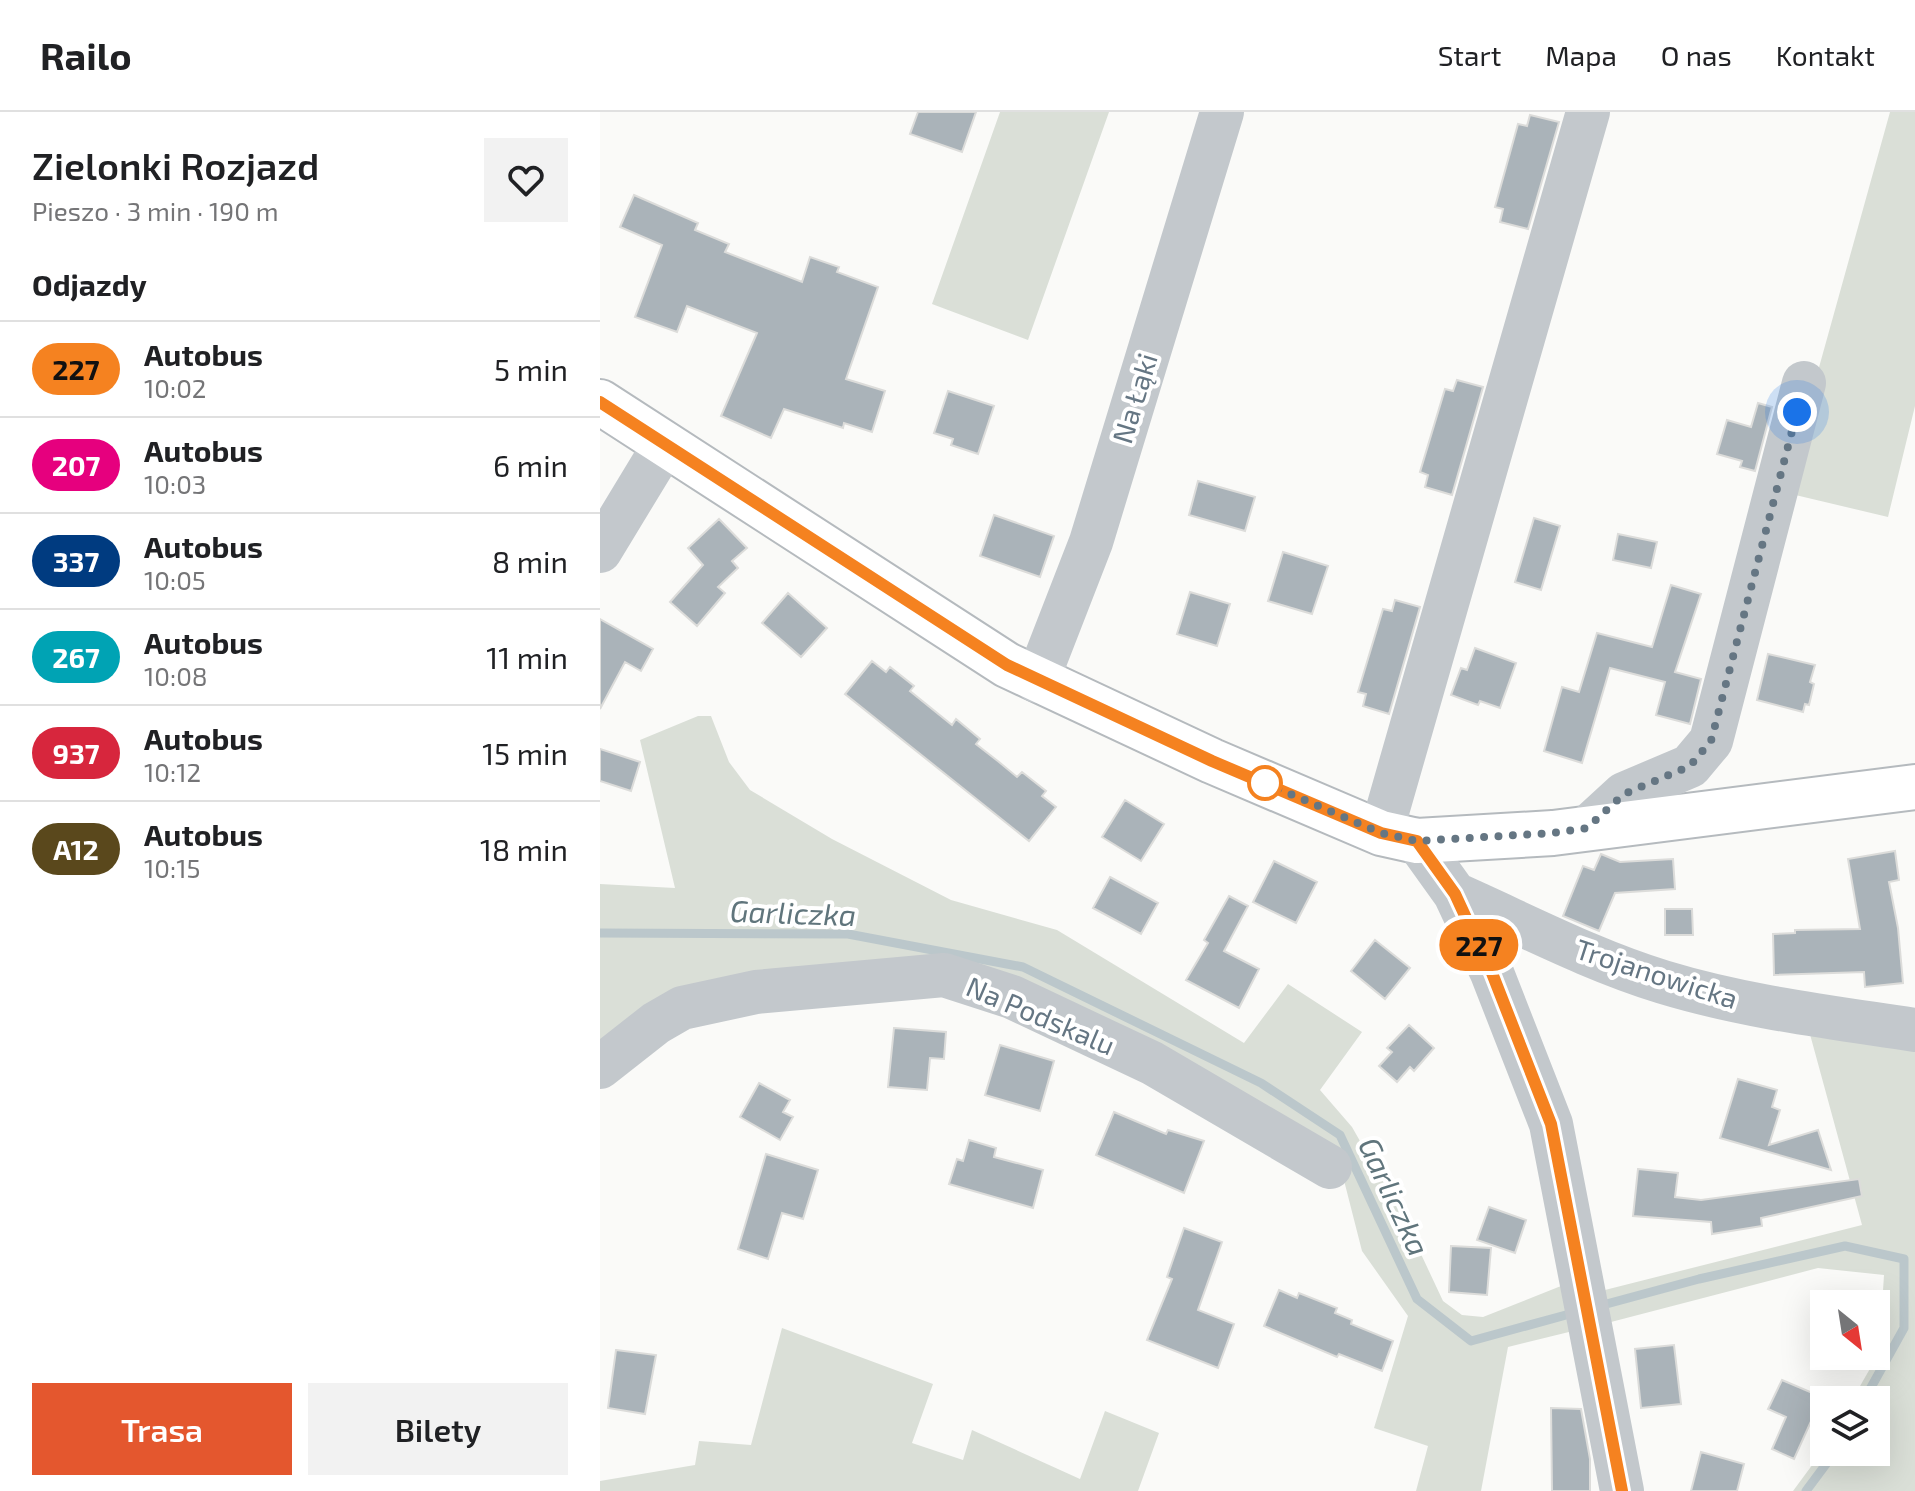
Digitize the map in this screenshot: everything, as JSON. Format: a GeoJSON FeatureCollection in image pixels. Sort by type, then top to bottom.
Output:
{"type":"FeatureCollection","features":[{"type":"Feature","properties":{"kind":"main road"},"geometry":{"type":"LineString","coordinates":[[600,402],[979,648],[1037,681],[1212,761],[1399,837],[1587,828],[1915,787]]}},
{"type":"Feature","properties":{"kind":"street","name":"Na Łąki"},"geometry":{"type":"LineString","coordinates":[[1037,681],[1091,542],[1222,112]]}},
{"type":"Feature","properties":{"kind":"street"},"geometry":{"type":"LineString","coordinates":[[1588,112],[1399,837],[1455,894],[1492,973],[1551,1124],[1622,1491]]}},
{"type":"Feature","properties":{"kind":"street"},"geometry":{"type":"LineString","coordinates":[[1587,828],[1624,794],[1690,766],[1711,741],[1804,383]]}},
{"type":"Feature","properties":{"kind":"street"},"geometry":{"type":"LineString","coordinates":[[600,551],[665,444]]}},
{"type":"Feature","properties":{"kind":"street","name":"Trojanowicka"},"geometry":{"type":"LineString","coordinates":[[1455,894],[1660,981],[1738,1003],[1915,1030]]}},
{"type":"Feature","properties":{"kind":"street","name":"Na Podskalu"},"geometry":{"type":"LineString","coordinates":[[600,1067],[656,1023],[682,1008],[756,992],[944,975],[1012,997],[1152,1063],[1330,1167]]}},
{"type":"Feature","properties":{"kind":"shaded area"},"geometry":{"type":"Polygon","coordinates":[[[1000,112],[1109,112],[1028,340],[932,304],[1000,112]]]}},
{"type":"Feature","properties":{"kind":"shaded area"},"geometry":{"type":"Polygon","coordinates":[[[1890,112],[1915,112],[1915,406],[1888,517],[1787,493],[1890,112]]]}},
{"type":"Feature","properties":{"kind":"shaded area"},"geometry":{"type":"Polygon","coordinates":[[[698,716],[711,716],[729,762],[750,790],[832,839],[951,900],[1057,930],[1244,1043],[1288,984],[1362,1032],[1320,1090],[1352,1127],[1405,1220],[1443,1301],[1462,1315],[1483,1317],[1566,1284],[1573,1331],[1508,1347],[1481,1491],[1416,1491],[1428,1446],[1374,1428],[1408,1316],[1362,1251],[1337,1153],[943,966],[600,1045],[600,884],[675,888],[640,740],[698,716]]]}},
{"type":"Feature","properties":{"kind":"shaded area"},"geometry":{"type":"Polygon","coordinates":[[[1808,1027],[1915,1041],[1915,1491],[1793,1491],[1811,1466],[1890,1466],[1890,1386],[1860,1386],[1869,1370],[1890,1370],[1890,1290],[1883,1290],[1884,1275],[1818,1268],[1611,1322],[1597,1292],[1862,1225],[1808,1027]]]}},
{"type":"Feature","properties":{"kind":"shaded area"},"geometry":{"type":"Polygon","coordinates":[[[782,1328],[933,1384],[912,1443],[963,1460],[972,1430],[1080,1479],[1105,1411],[1159,1433],[1138,1491],[600,1491],[600,1481],[695,1465],[699,1441],[751,1445],[782,1328]]]}},
{"type":"Feature","properties":{"kind":"building"},"geometry":{"type":"Polygon","coordinates":[[[918,112],[976,112],[962,152],[910,134],[918,112]]]}},
{"type":"Feature","properties":{"kind":"building"},"geometry":{"type":"Polygon","coordinates":[[[1530,115],[1559,122],[1528,229],[1500,222],[1503,209],[1495,207],[1518,124],[1527,126],[1530,115]]]}},
{"type":"Feature","properties":{"kind":"building"},"geometry":{"type":"Polygon","coordinates":[[[634,195],[698,223],[695,230],[729,244],[725,252],[802,282],[810,257],[839,267],[837,272],[878,287],[846,379],[885,391],[872,432],[844,423],[843,428],[784,409],[771,438],[721,416],[757,333],[687,306],[677,332],[635,317],[662,245],[620,227],[634,195]]]}},
{"type":"Feature","properties":{"kind":"building"},"geometry":{"type":"Polygon","coordinates":[[[1457,380],[1483,387],[1452,495],[1425,487],[1428,475],[1420,472],[1445,389],[1453,391],[1457,380]]]}},
{"type":"Feature","properties":{"kind":"building"},"geometry":{"type":"Polygon","coordinates":[[[948,391],[994,406],[978,454],[951,445],[953,439],[934,433],[948,391]]]}},
{"type":"Feature","properties":{"kind":"building"},"geometry":{"type":"Polygon","coordinates":[[[1758,403],[1772,407],[1755,471],[1740,467],[1742,461],[1717,454],[1727,420],[1751,427],[1758,403]]]}},
{"type":"Feature","properties":{"kind":"building"},"geometry":{"type":"Polygon","coordinates":[[[1198,481],[1255,497],[1245,531],[1189,515],[1198,481]]]}},
{"type":"Feature","properties":{"kind":"building"},"geometry":{"type":"Polygon","coordinates":[[[994,515],[1054,536],[1040,577],[980,556],[994,515]]]}},
{"type":"Feature","properties":{"kind":"building"},"geometry":{"type":"Polygon","coordinates":[[[1534,518],[1560,526],[1541,590],[1515,582],[1534,518]]]}},
{"type":"Feature","properties":{"kind":"building"},"geometry":{"type":"Polygon","coordinates":[[[719,519],[747,548],[732,561],[738,568],[718,587],[725,593],[697,626],[670,602],[703,565],[688,548],[719,519]]]}},
{"type":"Feature","properties":{"kind":"building"},"geometry":{"type":"Polygon","coordinates":[[[1618,534],[1657,542],[1651,568],[1613,560],[1618,534]]]}},
{"type":"Feature","properties":{"kind":"building"},"geometry":{"type":"Polygon","coordinates":[[[1283,552],[1328,566],[1312,614],[1268,601],[1283,552]]]}},
{"type":"Feature","properties":{"kind":"building"},"geometry":{"type":"Polygon","coordinates":[[[1671,585],[1701,594],[1675,672],[1701,679],[1690,724],[1656,715],[1665,682],[1610,668],[1582,763],[1544,751],[1562,687],[1579,692],[1597,633],[1652,647],[1671,585]]]}},
{"type":"Feature","properties":{"kind":"building"},"geometry":{"type":"Polygon","coordinates":[[[1190,592],[1230,604],[1217,646],[1177,634],[1190,592]]]}},
{"type":"Feature","properties":{"kind":"building"},"geometry":{"type":"Polygon","coordinates":[[[788,593],[827,628],[801,657],[762,623],[788,593]]]}},
{"type":"Feature","properties":{"kind":"building"},"geometry":{"type":"Polygon","coordinates":[[[1395,600],[1420,607],[1389,714],[1363,706],[1366,694],[1358,692],[1383,609],[1392,611],[1395,600]]]}},
{"type":"Feature","properties":{"kind":"building"},"geometry":{"type":"Polygon","coordinates":[[[600,619],[653,649],[641,671],[625,662],[600,709],[600,619]]]}},
{"type":"Feature","properties":{"kind":"building"},"geometry":{"type":"Polygon","coordinates":[[[1475,648],[1516,663],[1500,708],[1480,701],[1478,705],[1451,695],[1461,668],[1467,670],[1475,648]]]}},
{"type":"Feature","properties":{"kind":"building"},"geometry":{"type":"Polygon","coordinates":[[[1768,654],[1815,665],[1810,682],[1814,684],[1809,705],[1805,704],[1803,712],[1757,700],[1768,654]]]}},
{"type":"Feature","properties":{"kind":"building"},"geometry":{"type":"Polygon","coordinates":[[[872,661],[886,672],[890,667],[914,686],[910,691],[952,725],[956,719],[980,739],[976,744],[1017,777],[1022,772],[1046,791],[1042,796],[1056,807],[1029,841],[845,694],[872,661]]]}},
{"type":"Feature","properties":{"kind":"building"},"geometry":{"type":"Polygon","coordinates":[[[600,749],[640,762],[631,791],[600,781],[600,749]]]}},
{"type":"Feature","properties":{"kind":"building"},"geometry":{"type":"Polygon","coordinates":[[[1125,800],[1164,824],[1141,861],[1102,837],[1125,800]]]}},
{"type":"Feature","properties":{"kind":"building"},"geometry":{"type":"Polygon","coordinates":[[[1895,851],[1899,880],[1889,882],[1898,928],[1903,983],[1865,987],[1864,972],[1774,975],[1773,934],[1795,933],[1795,930],[1860,929],[1848,859],[1895,851]]]}},
{"type":"Feature","properties":{"kind":"building"},"geometry":{"type":"Polygon","coordinates":[[[1601,854],[1620,862],[1673,859],[1675,889],[1615,893],[1599,931],[1563,916],[1583,866],[1594,870],[1601,854]]]}},
{"type":"Feature","properties":{"kind":"building"},"geometry":{"type":"Polygon","coordinates":[[[1274,861],[1317,882],[1296,923],[1253,902],[1274,861]]]}},
{"type":"Feature","properties":{"kind":"building"},"geometry":{"type":"Polygon","coordinates":[[[1110,877],[1158,903],[1141,934],[1093,908],[1110,877]]]}},
{"type":"Feature","properties":{"kind":"building"},"geometry":{"type":"Polygon","coordinates":[[[1229,896],[1248,906],[1224,951],[1259,969],[1239,1008],[1186,980],[1208,943],[1204,940],[1229,896]]]}},
{"type":"Feature","properties":{"kind":"building"},"geometry":{"type":"Polygon","coordinates":[[[1665,909],[1692,909],[1693,935],[1665,935],[1665,909]]]}},
{"type":"Feature","properties":{"kind":"building"},"geometry":{"type":"Polygon","coordinates":[[[1375,940],[1410,968],[1385,999],[1351,971],[1375,940]]]}},
{"type":"Feature","properties":{"kind":"building"},"geometry":{"type":"Polygon","coordinates":[[[1409,1025],[1434,1048],[1414,1071],[1410,1067],[1397,1082],[1379,1066],[1392,1052],[1387,1048],[1409,1025]]]}},
{"type":"Feature","properties":{"kind":"building"},"geometry":{"type":"Polygon","coordinates":[[[894,1028],[946,1032],[944,1059],[930,1058],[927,1090],[888,1087],[894,1028]]]}},
{"type":"Feature","properties":{"kind":"building"},"geometry":{"type":"Polygon","coordinates":[[[1000,1045],[1054,1061],[1040,1111],[985,1095],[1000,1045]]]}},
{"type":"Feature","properties":{"kind":"building"},"geometry":{"type":"Polygon","coordinates":[[[1738,1079],[1777,1090],[1772,1107],[1780,1110],[1769,1145],[1818,1130],[1831,1170],[1720,1138],[1738,1079]]]}},
{"type":"Feature","properties":{"kind":"building"},"geometry":{"type":"Polygon","coordinates":[[[759,1083],[790,1100],[783,1112],[793,1117],[780,1140],[740,1117],[759,1083]]]}},
{"type":"Feature","properties":{"kind":"building"},"geometry":{"type":"Polygon","coordinates":[[[1114,1112],[1166,1134],[1168,1130],[1204,1141],[1184,1193],[1096,1155],[1114,1112]]]}},
{"type":"Feature","properties":{"kind":"building"},"geometry":{"type":"Polygon","coordinates":[[[969,1140],[996,1148],[994,1157],[1043,1170],[1033,1208],[949,1184],[957,1159],[963,1161],[969,1140]]]}},
{"type":"Feature","properties":{"kind":"building"},"geometry":{"type":"Polygon","coordinates":[[[766,1154],[818,1170],[803,1219],[782,1213],[768,1259],[738,1249],[766,1154]]]}},
{"type":"Feature","properties":{"kind":"building"},"geometry":{"type":"Polygon","coordinates":[[[1638,1169],[1678,1173],[1675,1197],[1701,1200],[1859,1179],[1862,1196],[1761,1218],[1762,1226],[1712,1234],[1711,1222],[1633,1216],[1638,1169]]]}},
{"type":"Feature","properties":{"kind":"building"},"geometry":{"type":"Polygon","coordinates":[[[1489,1207],[1526,1220],[1515,1253],[1477,1240],[1489,1207]]]}},
{"type":"Feature","properties":{"kind":"building"},"geometry":{"type":"Polygon","coordinates":[[[1184,1228],[1222,1242],[1198,1310],[1234,1324],[1218,1368],[1147,1340],[1172,1279],[1167,1277],[1184,1228]]]}},
{"type":"Feature","properties":{"kind":"building"},"geometry":{"type":"Polygon","coordinates":[[[1451,1246],[1491,1248],[1487,1295],[1449,1292],[1451,1246]]]}},
{"type":"Feature","properties":{"kind":"building"},"geometry":{"type":"Polygon","coordinates":[[[1279,1290],[1297,1298],[1299,1293],[1337,1308],[1335,1313],[1352,1320],[1351,1324],[1393,1341],[1382,1371],[1339,1354],[1337,1357],[1264,1326],[1279,1290]]]}},
{"type":"Feature","properties":{"kind":"building"},"geometry":{"type":"Polygon","coordinates":[[[1674,1345],[1681,1404],[1641,1408],[1635,1349],[1674,1345]]]}},
{"type":"Feature","properties":{"kind":"building"},"geometry":{"type":"Polygon","coordinates":[[[616,1350],[656,1355],[645,1414],[608,1408],[616,1350]]]}},
{"type":"Feature","properties":{"kind":"building"},"geometry":{"type":"Polygon","coordinates":[[[1782,1380],[1810,1392],[1810,1424],[1794,1459],[1772,1449],[1786,1417],[1768,1409],[1782,1380]]]}},
{"type":"Feature","properties":{"kind":"building"},"geometry":{"type":"Polygon","coordinates":[[[1551,1408],[1581,1409],[1590,1459],[1590,1491],[1552,1491],[1551,1408]]]}},
{"type":"Feature","properties":{"kind":"building"},"geometry":{"type":"Polygon","coordinates":[[[1701,1452],[1744,1464],[1737,1491],[1691,1491],[1701,1452]]]}},
{"type":"Feature","properties":{"kind":"waterway","name":"Garliczka"},"geometry":{"type":"LineString","coordinates":[[600,933],[848,934],[1023,967],[1261,1083],[1340,1135],[1417,1299],[1471,1341],[1577,1312]]}},
{"type":"Feature","properties":{"kind":"waterway","name":"Garliczka"},"geometry":{"type":"LineString","coordinates":[[1599,1306],[1699,1279],[1845,1246],[1904,1259],[1904,1328],[1872,1386]]}},
{"type":"Feature","properties":{"kind":"waterway","name":"Garliczka"},"geometry":{"type":"LineString","coordinates":[[1806,1491],[1825,1466]]}},
{"type":"Feature","properties":{"kind":"bus line","name":"227"},"geometry":{"type":"LineString","coordinates":[[600,402],[1007,665],[1212,761],[1381,833],[1417,841],[1455,894],[1492,973],[1551,1124],[1622,1491]]}},
{"type":"Feature","properties":{"kind":"route"},"geometry":{"type":"LineString","coordinates":[[1265,783],[1381,833],[1417,841],[1587,828],[1624,794],[1690,766],[1711,741],[1797,412]]}}]}
